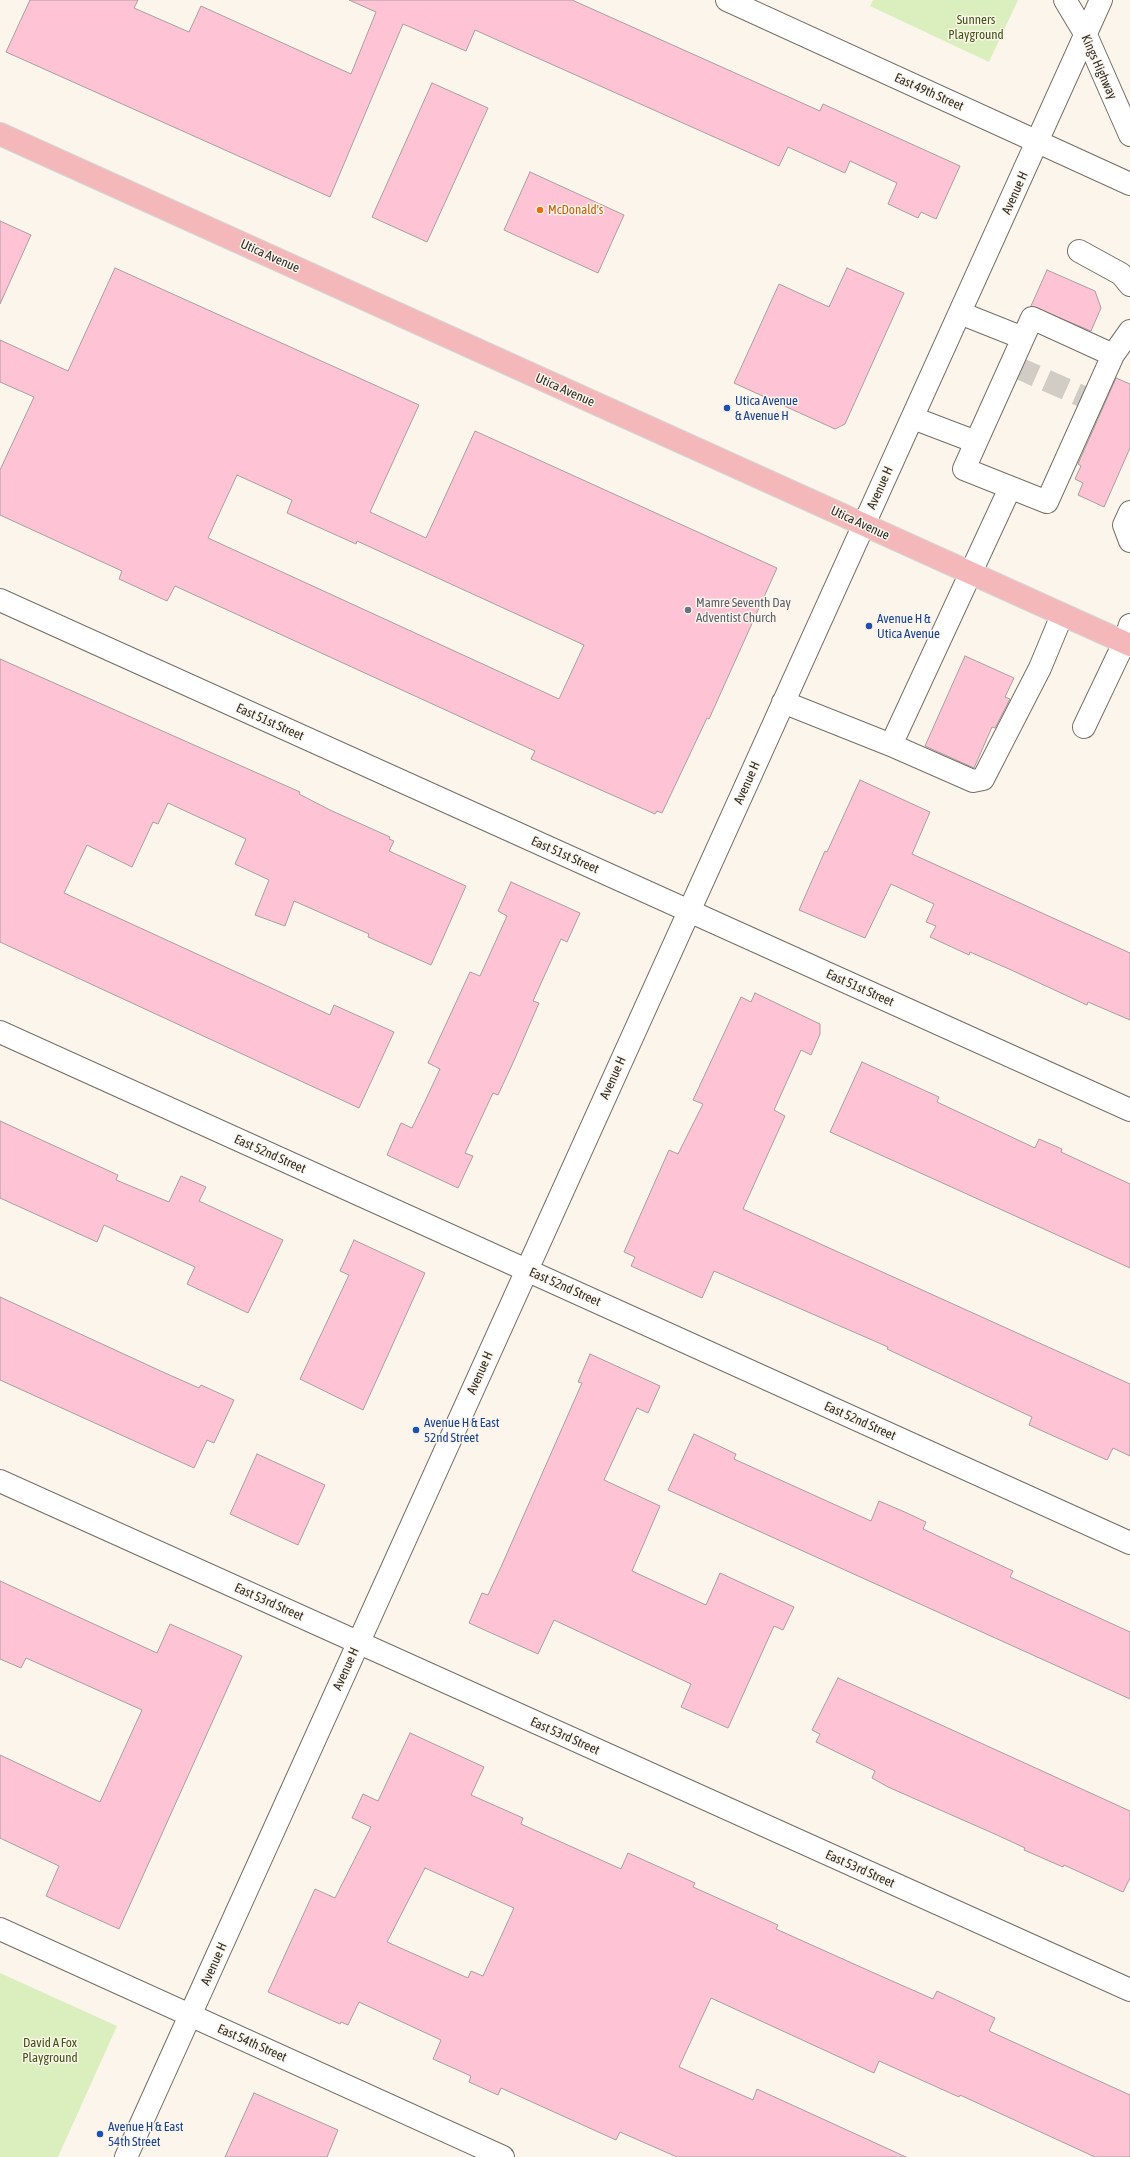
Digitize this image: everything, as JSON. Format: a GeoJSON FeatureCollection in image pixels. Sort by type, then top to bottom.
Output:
{"type":"FeatureCollection","features":[{"type":"Feature","properties":{"kind":"main road","name":"Utica Avenue"},"geometry":{"type":"LineString","coordinates":[[0,134],[1062,615],[1128,638]]}},
{"type":"Feature","properties":{"kind":"street","name":"East 49th Street"},"geometry":{"type":"LineString","coordinates":[[727,0],[1130,184]]}},
{"type":"Feature","properties":{"kind":"street","name":"Kings Highway"},"geometry":{"type":"LineString","coordinates":[[1066,0],[1086,35],[1130,135]]}},
{"type":"Feature","properties":{"kind":"street","name":"Avenue H"},"geometry":{"type":"LineString","coordinates":[[126,2157],[783,702],[1102,0]]}},
{"type":"Feature","properties":{"kind":"street"},"geometry":{"type":"LineString","coordinates":[[1079,251],[1127,276]]}},
{"type":"Feature","properties":{"kind":"street"},"geometry":{"type":"LineString","coordinates":[[960,313],[1023,338]]}},
{"type":"Feature","properties":{"kind":"street"},"geometry":{"type":"LineString","coordinates":[[1113,355],[1032,318],[1023,338],[1014,366],[964,469],[1046,502],[1090,400],[1113,355],[1130,331]]}},
{"type":"Feature","properties":{"kind":"street"},"geometry":{"type":"LineString","coordinates":[[912,418],[976,442]]}},
{"type":"Feature","properties":{"kind":"street"},"geometry":{"type":"LineString","coordinates":[[891,745],[1010,488]]}},
{"type":"Feature","properties":{"kind":"street"},"geometry":{"type":"LineString","coordinates":[[1130,512],[1124,525],[1130,541]]}},
{"type":"Feature","properties":{"kind":"street","name":"East 51st Street"},"geometry":{"type":"LineString","coordinates":[[0,600],[1130,1110]]}},
{"type":"Feature","properties":{"kind":"street"},"geometry":{"type":"LineString","coordinates":[[783,702],[891,745],[973,781],[983,779],[1040,668],[1062,615]]}},
{"type":"Feature","properties":{"kind":"street"},"geometry":{"type":"LineString","coordinates":[[1084,727],[1128,638]]}},
{"type":"Feature","properties":{"kind":"street","name":"East 52nd Street"},"geometry":{"type":"LineString","coordinates":[[0,1032],[1130,1543]]}},
{"type":"Feature","properties":{"kind":"street","name":"East 53rd Street"},"geometry":{"type":"LineString","coordinates":[[0,1480],[1130,1990]]}},
{"type":"Feature","properties":{"kind":"street","name":"East 54th Street"},"geometry":{"type":"LineString","coordinates":[[0,1929],[503,2157]]}},
{"type":"Feature","properties":{"kind":"green space","name":"Sunners Playground"},"geometry":{"type":"Polygon","coordinates":[[[873,0],[1018,0],[989,62],[870,6],[873,0]]]}},
{"type":"Feature","properties":{"kind":"green space","name":"David A Fox Playground"},"geometry":{"type":"Polygon","coordinates":[[[0,1973],[117,2026],[58,2157],[0,2157],[0,1973]]]}},
{"type":"Feature","properties":{"kind":"building"},"geometry":{"type":"Polygon","coordinates":[[[30,0],[138,0],[134,8],[189,32],[201,6],[351,74],[376,12],[349,0],[572,0],[820,111],[823,104],[960,166],[936,219],[921,212],[918,218],[888,204],[897,183],[850,161],[845,173],[788,147],[779,166],[475,30],[466,51],[403,24],[330,197],[6,52],[30,0]]]}},
{"type":"Feature","properties":{"kind":"building"},"geometry":{"type":"Polygon","coordinates":[[[432,83],[488,108],[427,242],[372,217],[432,83]]]}},
{"type":"Feature","properties":{"kind":"building"},"geometry":{"type":"Polygon","coordinates":[[[530,172],[624,215],[598,273],[504,230],[530,172]]]}},
{"type":"Feature","properties":{"kind":"building"},"geometry":{"type":"Polygon","coordinates":[[[0,221],[31,235],[0,304],[0,221]]]}},
{"type":"Feature","properties":{"kind":"building"},"geometry":{"type":"Polygon","coordinates":[[[115,268],[419,405],[370,512],[426,538],[475,431],[777,568],[709,719],[707,718],[662,813],[657,811],[655,814],[531,759],[535,751],[175,586],[167,601],[119,579],[122,571],[0,515],[0,470],[34,397],[0,382],[0,340],[68,371],[115,268]],[[237,475],[208,538],[559,699],[584,645],[357,541],[356,544],[287,513],[292,500],[237,475]]]}},
{"type":"Feature","properties":{"kind":"building"},"geometry":{"type":"Polygon","coordinates":[[[847,268],[904,293],[845,424],[835,429],[734,383],[779,284],[829,307],[847,268]]]}},
{"type":"Feature","properties":{"kind":"building"},"geometry":{"type":"Polygon","coordinates":[[[1047,270],[1095,291],[1101,308],[1091,331],[1031,306],[1047,270]]]}},
{"type":"Feature","properties":{"kind":"building"},"geometry":{"type":"Polygon","coordinates":[[[1116,378],[1130,384],[1130,448],[1104,507],[1078,495],[1083,483],[1075,479],[1081,466],[1078,464],[1116,378]]]}},
{"type":"Feature","properties":{"kind":"building"},"geometry":{"type":"Polygon","coordinates":[[[965,656],[1014,678],[1005,697],[1010,699],[995,728],[992,727],[974,768],[925,746],[965,656]]]}},
{"type":"Feature","properties":{"kind":"building"},"geometry":{"type":"Polygon","coordinates":[[[0,659],[300,792],[299,794],[330,810],[390,837],[389,839],[394,841],[389,851],[466,886],[431,965],[368,937],[369,934],[294,901],[285,926],[255,915],[269,880],[235,864],[246,839],[168,803],[158,824],[153,822],[132,867],[87,845],[64,893],[330,1015],[334,1005],[394,1032],[359,1108],[0,942],[0,659]]]}},
{"type":"Feature","properties":{"kind":"building"},"geometry":{"type":"Polygon","coordinates":[[[860,780],[930,812],[912,854],[1130,953],[1130,1020],[1088,1002],[1087,1005],[970,952],[969,955],[930,937],[936,926],[926,922],[934,904],[891,884],[865,938],[799,910],[825,851],[827,852],[860,780]]]}},
{"type":"Feature","properties":{"kind":"building"},"geometry":{"type":"Polygon","coordinates":[[[511,882],[580,913],[567,942],[561,939],[533,1001],[539,1003],[512,1065],[498,1095],[493,1093],[465,1153],[473,1156],[458,1188],[387,1155],[401,1123],[412,1128],[440,1069],[428,1063],[470,972],[480,976],[507,916],[498,911],[511,882]]]}},
{"type":"Feature","properties":{"kind":"building"},"geometry":{"type":"Polygon","coordinates":[[[755,993],[820,1024],[820,1034],[811,1055],[801,1050],[774,1110],[785,1116],[743,1209],[1130,1384],[1130,1456],[1113,1448],[1107,1460],[1029,1425],[1032,1417],[887,1349],[888,1347],[714,1271],[702,1298],[631,1266],[635,1257],[624,1252],[669,1150],[678,1154],[703,1104],[693,1100],[741,997],[751,1002],[755,993]]]}},
{"type":"Feature","properties":{"kind":"building"},"geometry":{"type":"Polygon","coordinates":[[[862,1062],[939,1097],[937,1102],[1035,1148],[1039,1139],[1062,1149],[1061,1152],[1130,1184],[1130,1268],[830,1132],[862,1062]]]}},
{"type":"Feature","properties":{"kind":"building"},"geometry":{"type":"Polygon","coordinates":[[[0,1121],[118,1175],[116,1180],[169,1202],[181,1176],[206,1187],[199,1201],[283,1240],[248,1313],[187,1284],[195,1267],[104,1225],[97,1242],[0,1198],[0,1121]]]}},
{"type":"Feature","properties":{"kind":"building"},"geometry":{"type":"Polygon","coordinates":[[[354,1240],[425,1273],[363,1410],[300,1379],[349,1275],[340,1271],[354,1240]]]}},
{"type":"Feature","properties":{"kind":"building"},"geometry":{"type":"Polygon","coordinates":[[[0,1297],[199,1388],[201,1385],[234,1400],[214,1443],[207,1440],[194,1468],[0,1380],[0,1297]]]}},
{"type":"Feature","properties":{"kind":"building"},"geometry":{"type":"Polygon","coordinates":[[[590,1354],[660,1386],[648,1413],[637,1408],[604,1480],[660,1506],[632,1571],[706,1605],[720,1573],[794,1607],[783,1630],[774,1626],[728,1728],[681,1707],[691,1684],[554,1620],[538,1654],[469,1623],[482,1593],[488,1595],[501,1567],[582,1383],[578,1382],[590,1354]]]}},
{"type":"Feature","properties":{"kind":"building"},"geometry":{"type":"Polygon","coordinates":[[[694,1434],[736,1454],[734,1459],[871,1521],[879,1501],[907,1513],[926,1522],[923,1529],[1013,1571],[1010,1577],[1130,1632],[1130,1699],[668,1490],[694,1434]]]}},
{"type":"Feature","properties":{"kind":"building"},"geometry":{"type":"Polygon","coordinates":[[[257,1454],[325,1485],[298,1545],[230,1514],[257,1454]]]}},
{"type":"Feature","properties":{"kind":"building"},"geometry":{"type":"Polygon","coordinates":[[[0,1581],[157,1653],[170,1624],[242,1656],[119,1929],[46,1896],[59,1866],[0,1838],[0,1755],[100,1802],[142,1710],[26,1658],[21,1668],[0,1659],[0,1581]]]}},
{"type":"Feature","properties":{"kind":"building"},"geometry":{"type":"Polygon","coordinates":[[[838,1678],[1130,1811],[1130,1878],[1123,1892],[1064,1865],[1063,1867],[1024,1850],[1025,1848],[997,1835],[888,1787],[872,1778],[875,1771],[816,1742],[820,1734],[812,1730],[838,1678]]]}},
{"type":"Feature","properties":{"kind":"building"},"geometry":{"type":"Polygon","coordinates":[[[410,1733],[484,1767],[471,1795],[523,1818],[521,1824],[621,1869],[628,1853],[695,1883],[693,1887],[778,1925],[776,1929],[933,1999],[937,1991],[995,2018],[989,2031],[1130,2095],[1130,2157],[1095,2157],[960,2095],[959,2097],[879,2061],[874,2073],[711,1998],[679,2067],[753,2100],[757,2089],[906,2157],[677,2157],[620,2132],[616,2140],[501,2088],[498,2095],[469,2082],[471,2076],[433,2059],[441,2040],[359,2002],[348,2025],[341,2022],[340,2024],[268,1992],[315,1889],[335,1898],[371,1827],[352,1818],[363,1794],[378,1801],[410,1733]],[[425,1868],[387,1942],[468,1978],[471,1971],[483,1976],[514,1908],[425,1868]]]}},
{"type":"Feature","properties":{"kind":"building"},"geometry":{"type":"Polygon","coordinates":[[[254,2093],[338,2130],[327,2157],[225,2157],[254,2093]]]}},
{"type":"Feature","properties":{"kind":"tunnel"},"geometry":{"type":"LineString","coordinates":[[1016,367],[1086,398]]}},
{"type":"Feature","properties":{"kind":"place","name":"McDonald's"},"geometry":{"type":"Point","coordinates":[540,210]}},
{"type":"Feature","properties":{"kind":"place","name":"Utica Avenue & Avenue H"},"geometry":{"type":"Point","coordinates":[727,408]}},
{"type":"Feature","properties":{"kind":"place","name":"Mamre Seventh Day Adventist Church"},"geometry":{"type":"Point","coordinates":[688,610]}},
{"type":"Feature","properties":{"kind":"place","name":"Avenue H & Utica Avenue"},"geometry":{"type":"Point","coordinates":[869,626]}},
{"type":"Feature","properties":{"kind":"place","name":"Avenue H & East 52nd Street"},"geometry":{"type":"Point","coordinates":[416,1430]}},
{"type":"Feature","properties":{"kind":"place","name":"Avenue H & East 54th Street"},"geometry":{"type":"Point","coordinates":[100,2134]}}]}
